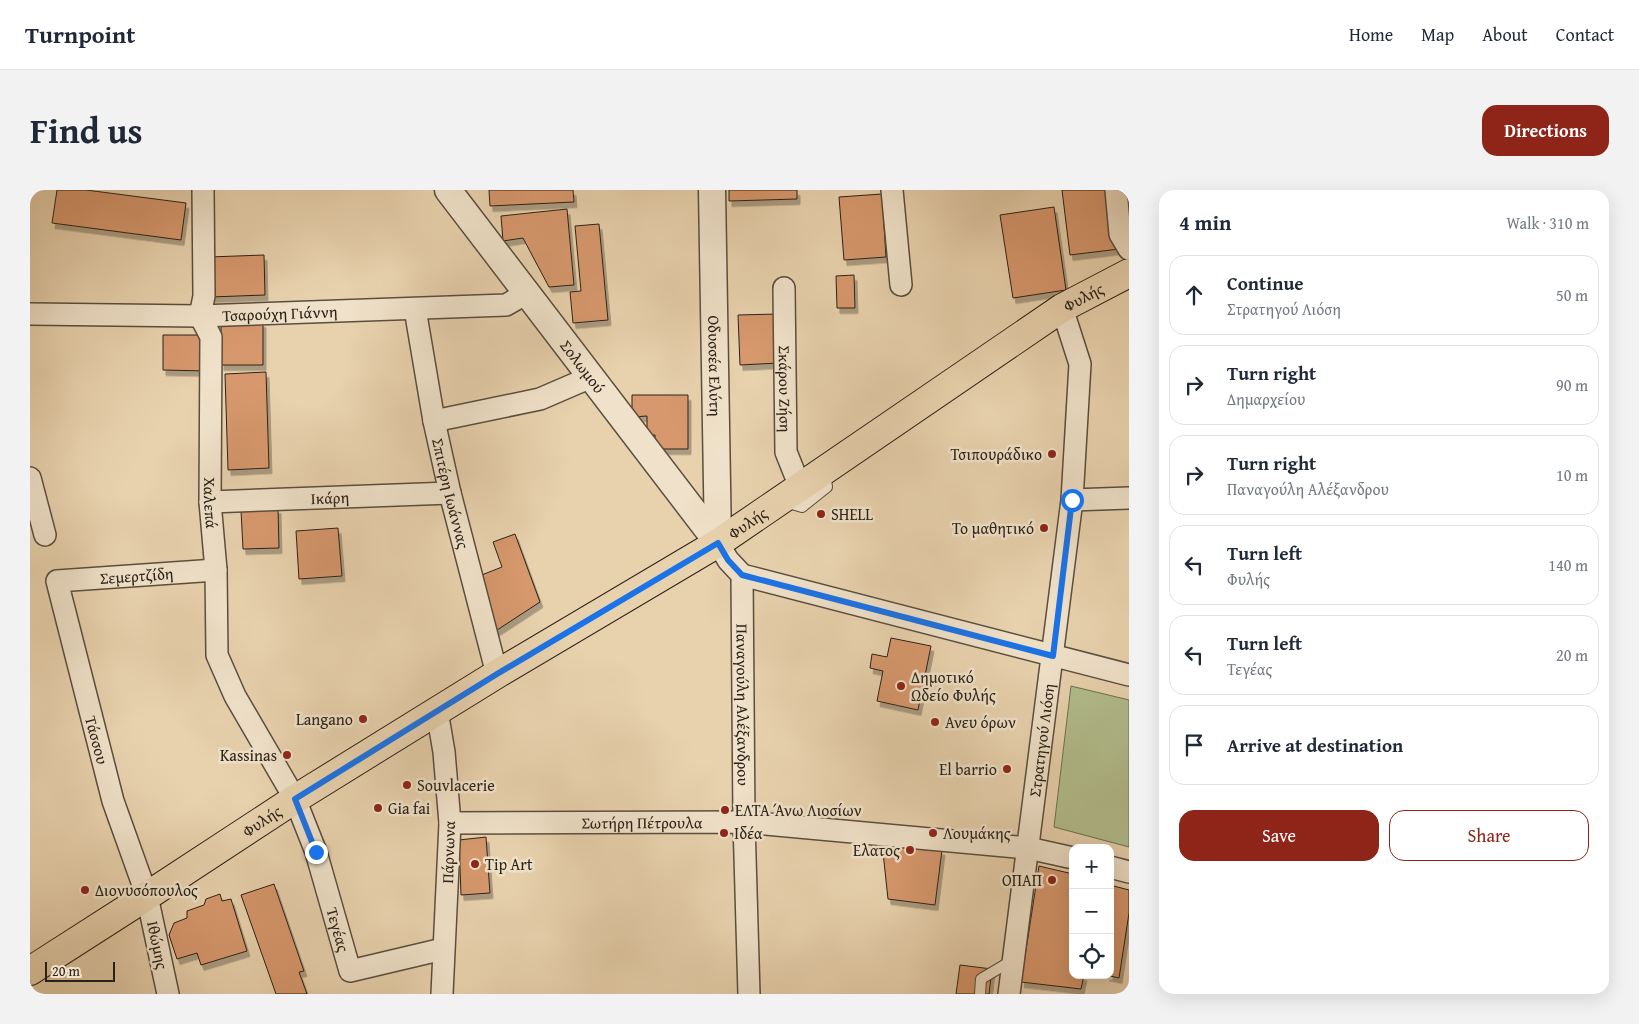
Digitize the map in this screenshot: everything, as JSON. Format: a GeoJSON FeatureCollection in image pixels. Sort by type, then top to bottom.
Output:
{"type":"FeatureCollection","features":[{"type":"Feature","properties":{"kind":"main road","name":"Φυλής"},"geometry":{"type":"LineString","coordinates":[[30,971],[295,799],[497,674],[718,543],[1062,308],[1129,273]]}},
{"type":"Feature","properties":{"kind":"street"},"geometry":{"type":"LineString","coordinates":[[200,316],[204,296],[203,190]]}},
{"type":"Feature","properties":{"kind":"street","name":"Οδυσσέα Ελύτη"},"geometry":{"type":"LineString","coordinates":[[712,190],[718,543]]}},
{"type":"Feature","properties":{"kind":"street"},"geometry":{"type":"LineString","coordinates":[[892,190],[901,285]]}},
{"type":"Feature","properties":{"kind":"street"},"geometry":{"type":"LineString","coordinates":[[1116,190],[1120,234],[1129,249]]}},
{"type":"Feature","properties":{"kind":"street","name":"Σολωμού"},"geometry":{"type":"LineString","coordinates":[[451,191],[718,543]]}},
{"type":"Feature","properties":{"kind":"street","name":"Σκάρου Ζήση"},"geometry":{"type":"LineString","coordinates":[[784,288],[786,452],[790,494]]}},
{"type":"Feature","properties":{"kind":"street","name":"Τσαρούχη Γιάννη"},"geometry":{"type":"LineString","coordinates":[[30,314],[200,316],[506,305],[527,293]]}},
{"type":"Feature","properties":{"kind":"street","name":"Σπιτέρη Ιωάννας"},"geometry":{"type":"LineString","coordinates":[[416,308],[434,421],[450,493],[497,674]]}},
{"type":"Feature","properties":{"kind":"street","name":"Στρατηγού Λιόση"},"geometry":{"type":"LineString","coordinates":[[1009,994],[1072,500],[1080,364],[1062,308]]}},
{"type":"Feature","properties":{"kind":"street","name":"Χαλεπά"},"geometry":{"type":"LineString","coordinates":[[200,316],[211,337],[210,502],[216,570],[217,655],[235,696],[295,799]]}},
{"type":"Feature","properties":{"kind":"street"},"geometry":{"type":"LineString","coordinates":[[434,421],[540,399],[591,377]]}},
{"type":"Feature","properties":{"kind":"street"},"geometry":{"type":"LineString","coordinates":[[30,478],[45,535]]}},
{"type":"Feature","properties":{"kind":"street","name":"Ικάρη"},"geometry":{"type":"LineString","coordinates":[[210,502],[450,493]]}},
{"type":"Feature","properties":{"kind":"street"},"geometry":{"type":"LineString","coordinates":[[1072,500],[1129,498]]}},
{"type":"Feature","properties":{"kind":"street"},"geometry":{"type":"LineString","coordinates":[[718,543],[728,560],[742,575],[1129,676]]}},
{"type":"Feature","properties":{"kind":"street","name":"Σεμερτζίδη"},"geometry":{"type":"LineString","coordinates":[[57,581],[216,570]]}},
{"type":"Feature","properties":{"kind":"street","name":"Παναγούλη Αλέξανδρου"},"geometry":{"type":"LineString","coordinates":[[742,575],[744,822],[749,994]]}},
{"type":"Feature","properties":{"kind":"street","name":"Τάσσου"},"geometry":{"type":"LineString","coordinates":[[57,581],[113,801],[147,896]]}},
{"type":"Feature","properties":{"kind":"street","name":"Πάρνωνα"},"geometry":{"type":"LineString","coordinates":[[437,711],[444,752],[450,823],[442,994]]}},
{"type":"Feature","properties":{"kind":"street","name":"Τεγέας"},"geometry":{"type":"LineString","coordinates":[[295,799],[316,852],[350,971],[444,949]]}},
{"type":"Feature","properties":{"kind":"street","name":"Σωτήρη Πέτρουλα"},"geometry":{"type":"LineString","coordinates":[[450,823],[744,822],[1028,848],[1069,857]]}},
{"type":"Feature","properties":{"kind":"street"},"geometry":{"type":"LineString","coordinates":[[1114,868],[1129,872]]}},
{"type":"Feature","properties":{"kind":"street","name":"Ιθώμης"},"geometry":{"type":"LineString","coordinates":[[147,896],[168,994]]}},
{"type":"Feature","properties":{"kind":"lane"},"geometry":{"type":"LineString","coordinates":[[980,994],[981,979],[1014,960]]}},
{"type":"Feature","properties":{"kind":"green space"},"geometry":{"type":"Polygon","coordinates":[[[1071,686],[1129,700],[1129,847],[1054,827],[1071,686]]]}},
{"type":"Feature","properties":{"kind":"building"},"geometry":{"type":"Polygon","coordinates":[[[57,190],[86,190],[186,203],[181,240],[52,223],[57,190]]]}},
{"type":"Feature","properties":{"kind":"building"},"geometry":{"type":"Polygon","coordinates":[[[489,190],[573,190],[574,202],[490,206],[489,190]]]}},
{"type":"Feature","properties":{"kind":"building"},"geometry":{"type":"Polygon","coordinates":[[[729,190],[797,190],[797,199],[729,201],[729,190]]]}},
{"type":"Feature","properties":{"kind":"building"},"geometry":{"type":"Polygon","coordinates":[[[1062,190],[1112,190],[1119,249],[1070,255],[1062,190]]]}},
{"type":"Feature","properties":{"kind":"building"},"geometry":{"type":"Polygon","coordinates":[[[882,194],[886,257],[844,260],[839,197],[882,194]]]}},
{"type":"Feature","properties":{"kind":"building"},"geometry":{"type":"Polygon","coordinates":[[[1054,207],[1066,290],[1013,298],[1000,215],[1054,207]]]}},
{"type":"Feature","properties":{"kind":"building"},"geometry":{"type":"Polygon","coordinates":[[[567,209],[574,285],[549,287],[523,238],[503,241],[501,216],[567,209]]]}},
{"type":"Feature","properties":{"kind":"building"},"geometry":{"type":"Polygon","coordinates":[[[599,224],[608,320],[573,323],[570,292],[581,291],[575,226],[599,224]]]}},
{"type":"Feature","properties":{"kind":"building"},"geometry":{"type":"Polygon","coordinates":[[[264,255],[265,295],[211,297],[209,257],[264,255]]]}},
{"type":"Feature","properties":{"kind":"building"},"geometry":{"type":"Polygon","coordinates":[[[854,275],[855,308],[837,308],[836,276],[854,275]]]}},
{"type":"Feature","properties":{"kind":"building"},"geometry":{"type":"Polygon","coordinates":[[[778,314],[779,363],[740,365],[738,315],[778,314]]]}},
{"type":"Feature","properties":{"kind":"building"},"geometry":{"type":"Polygon","coordinates":[[[221,322],[263,322],[263,365],[221,365],[221,322]]]}},
{"type":"Feature","properties":{"kind":"building"},"geometry":{"type":"Polygon","coordinates":[[[163,335],[206,335],[206,371],[163,370],[163,335]]]}},
{"type":"Feature","properties":{"kind":"building"},"geometry":{"type":"Polygon","coordinates":[[[266,372],[269,468],[228,470],[225,374],[266,372]]]}},
{"type":"Feature","properties":{"kind":"building"},"geometry":{"type":"Polygon","coordinates":[[[632,395],[688,395],[688,449],[655,449],[655,435],[647,435],[647,416],[632,417],[632,395]]]}},
{"type":"Feature","properties":{"kind":"building"},"geometry":{"type":"Polygon","coordinates":[[[278,508],[279,548],[243,549],[241,510],[278,508]]]}},
{"type":"Feature","properties":{"kind":"building"},"geometry":{"type":"Polygon","coordinates":[[[338,528],[342,576],[299,579],[296,531],[338,528]]]}},
{"type":"Feature","properties":{"kind":"building"},"geometry":{"type":"Polygon","coordinates":[[[515,534],[540,602],[494,632],[474,578],[502,567],[493,542],[515,534]]]}},
{"type":"Feature","properties":{"kind":"building","name":"Δημοτικό Ωδείο Φυλής"},"geometry":{"type":"Polygon","coordinates":[[[891,638],[931,646],[918,710],[877,701],[883,671],[870,668],[872,654],[887,657],[891,638]]]}},
{"type":"Feature","properties":{"kind":"building"},"geometry":{"type":"Polygon","coordinates":[[[486,837],[490,893],[461,895],[459,840],[486,837]]]}},
{"type":"Feature","properties":{"kind":"building"},"geometry":{"type":"Polygon","coordinates":[[[882,843],[942,850],[935,905],[888,899],[882,843]]]}},
{"type":"Feature","properties":{"kind":"building"},"geometry":{"type":"Polygon","coordinates":[[[1039,866],[1069,873],[1069,979],[1083,979],[1081,989],[1021,982],[1039,866]]]}},
{"type":"Feature","properties":{"kind":"building"},"geometry":{"type":"Polygon","coordinates":[[[274,884],[304,971],[299,972],[307,994],[276,994],[241,895],[274,884]]]}},
{"type":"Feature","properties":{"kind":"building"},"geometry":{"type":"Polygon","coordinates":[[[1114,886],[1129,890],[1129,913],[1119,978],[1114,977],[1114,886]]]}},
{"type":"Feature","properties":{"kind":"building"},"geometry":{"type":"Polygon","coordinates":[[[220,894],[222,901],[231,899],[247,951],[201,965],[197,953],[177,959],[169,935],[174,923],[187,918],[187,911],[204,905],[206,899],[220,894]]]}},
{"type":"Feature","properties":{"kind":"building"},"geometry":{"type":"Polygon","coordinates":[[[960,965],[992,969],[989,994],[956,994],[960,965]]]}},
{"type":"Feature","properties":{"kind":"place","name":"Τσιπουράδικο"},"geometry":{"type":"Point","coordinates":[1052,454]}},
{"type":"Feature","properties":{"kind":"place","name":"SHELL"},"geometry":{"type":"Point","coordinates":[821,514]}},
{"type":"Feature","properties":{"kind":"place","name":"Το μαθητικό"},"geometry":{"type":"Point","coordinates":[1044,528]}},
{"type":"Feature","properties":{"kind":"place","name":"Δημοτικό Ωδείο Φυλής"},"geometry":{"type":"Point","coordinates":[901,686]}},
{"type":"Feature","properties":{"kind":"place","name":"Langano"},"geometry":{"type":"Point","coordinates":[363,719]}},
{"type":"Feature","properties":{"kind":"place","name":"Ανευ όρων"},"geometry":{"type":"Point","coordinates":[935,722]}},
{"type":"Feature","properties":{"kind":"place","name":"Kassinas"},"geometry":{"type":"Point","coordinates":[287,755]}},
{"type":"Feature","properties":{"kind":"place","name":"El barrio"},"geometry":{"type":"Point","coordinates":[1007,769]}},
{"type":"Feature","properties":{"kind":"place","name":"Souvlacerie"},"geometry":{"type":"Point","coordinates":[407,785]}},
{"type":"Feature","properties":{"kind":"place","name":"Gia fai"},"geometry":{"type":"Point","coordinates":[378,808]}},
{"type":"Feature","properties":{"kind":"place","name":"ΕΛΤΑ Άνω Λιοσίων"},"geometry":{"type":"Point","coordinates":[725,810]}},
{"type":"Feature","properties":{"kind":"place","name":"Ιδέα"},"geometry":{"type":"Point","coordinates":[724,833]}},
{"type":"Feature","properties":{"kind":"place","name":"Λουμάκης"},"geometry":{"type":"Point","coordinates":[933,833]}},
{"type":"Feature","properties":{"kind":"place","name":"Ελατος"},"geometry":{"type":"Point","coordinates":[910,850]}},
{"type":"Feature","properties":{"kind":"place","name":"Tip Art"},"geometry":{"type":"Point","coordinates":[475,864]}},
{"type":"Feature","properties":{"kind":"place","name":"ΟΠΑΠ"},"geometry":{"type":"Point","coordinates":[1052,880]}},
{"type":"Feature","properties":{"kind":"place","name":"Διονυσόπουλος"},"geometry":{"type":"Point","coordinates":[85,890]}},
{"type":"Feature","properties":{"kind":"route"},"geometry":{"type":"LineString","coordinates":[[316,852],[295,799],[497,674],[718,543],[728,560],[742,575],[1053,656],[1072,500]]}}]}
